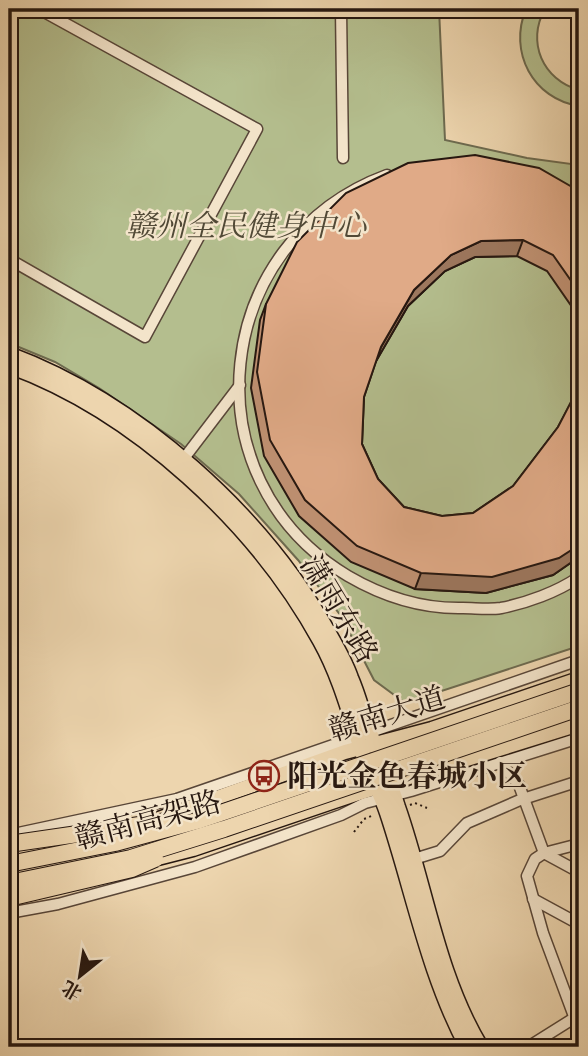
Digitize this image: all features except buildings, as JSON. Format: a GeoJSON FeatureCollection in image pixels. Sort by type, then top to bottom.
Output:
{"type":"FeatureCollection","features":[{"type":"Feature","properties":{"kind":"highway","name":"赣南高架路"},"geometry":{"type":"LineString","coordinates":[[9,883],[131,858],[221,822],[579,691]]}},
{"type":"Feature","properties":{"kind":"highway","name":"赣南高架路"},"geometry":{"type":"LineString","coordinates":[[9,864],[221,822],[579,708]]}},
{"type":"Feature","properties":{"kind":"highway"},"geometry":{"type":"LineString","coordinates":[[9,844],[221,822]]}},
{"type":"Feature","properties":{"kind":"highway"},"geometry":{"type":"LineString","coordinates":[[9,896],[132,869],[221,822]]}},
{"type":"Feature","properties":{"kind":"main road","name":"潇雨东路"},"geometry":{"type":"LineString","coordinates":[[9,354],[70,383],[110,406],[150,434],[216,489],[256,531],[314,608],[351,677],[366,740]]}},
{"type":"Feature","properties":{"kind":"main road","name":"潇雨东路"},"geometry":{"type":"LineString","coordinates":[[9,366],[103,413],[143,441],[201,491],[248,539],[287,589],[321,642],[366,740],[414,859],[448,974],[481,1047]]}},
{"type":"Feature","properties":{"kind":"main road","name":"赣南大道"},"geometry":{"type":"LineString","coordinates":[[9,855],[110,835],[345,752],[366,740],[432,729],[579,680]]}},
{"type":"Feature","properties":{"kind":"main road"},"geometry":{"type":"LineString","coordinates":[[9,896],[193,849],[385,790],[579,724]]}},
{"type":"Feature","properties":{"kind":"main road","name":"潇雨东路"},"geometry":{"type":"LineString","coordinates":[[385,790],[434,970],[467,1047]]}},
{"type":"Feature","properties":{"kind":"street"},"geometry":{"type":"LineString","coordinates":[[9,259],[145,337],[257,130],[39,9]]}},
{"type":"Feature","properties":{"kind":"street"},"geometry":{"type":"LineString","coordinates":[[341,9],[343,158]]}},
{"type":"Feature","properties":{"kind":"street"},"geometry":{"type":"LineString","coordinates":[[397,172],[362,184],[320,212],[285,247],[259,290],[243,337],[238,399],[251,460],[280,516],[323,561],[377,593],[438,609],[500,608],[560,589],[579,577]]}},
{"type":"Feature","properties":{"kind":"street"},"geometry":{"type":"LineString","coordinates":[[182,460],[240,384]]}},
{"type":"Feature","properties":{"kind":"street"},"geometry":{"type":"LineString","coordinates":[[9,835],[177,799],[366,740],[579,660]]}},
{"type":"Feature","properties":{"kind":"street"},"geometry":{"type":"LineString","coordinates":[[9,913],[58,904],[195,867],[341,815],[385,790],[411,791],[579,737]]}},
{"type":"Feature","properties":{"kind":"street"},"geometry":{"type":"LineString","coordinates":[[500,762],[519,785],[544,853],[579,872]]}},
{"type":"Feature","properties":{"kind":"street"},"geometry":{"type":"LineString","coordinates":[[414,859],[440,851],[467,823],[525,799],[579,782]]}},
{"type":"Feature","properties":{"kind":"street"},"geometry":{"type":"LineString","coordinates":[[528,1047],[578,1019],[527,876],[534,859],[544,853],[579,844]]}},
{"type":"Feature","properties":{"kind":"street"},"geometry":{"type":"LineString","coordinates":[[533,899],[579,924]]}},
{"type":"Feature","properties":{"kind":"path"},"geometry":{"type":"LineString","coordinates":[[415,803],[427,808]]}},
{"type":"Feature","properties":{"kind":"path"},"geometry":{"type":"LineString","coordinates":[[354,832],[364,819],[370,816]]}},
{"type":"Feature","properties":{"kind":"green space","name":"赣州全民健身中心"},"geometry":{"type":"Polygon","coordinates":[[[9,9],[439,9],[445,140],[527,158],[579,165],[579,646],[405,703],[374,680],[341,616],[298,560],[239,494],[181,444],[99,388],[55,362],[9,343],[9,9]]]}},
{"type":"Feature","properties":{"kind":"green space"},"geometry":{"type":"Polygon","coordinates":[[[526,9],[545,9],[537,34],[541,58],[556,78],[579,90],[579,106],[563,102],[549,94],[537,84],[528,71],[520,41],[526,9]]]}},
{"type":"Feature","properties":{"kind":"place","name":"阳光金色春城小区"},"geometry":{"type":"Point","coordinates":[264,776]}}]}
